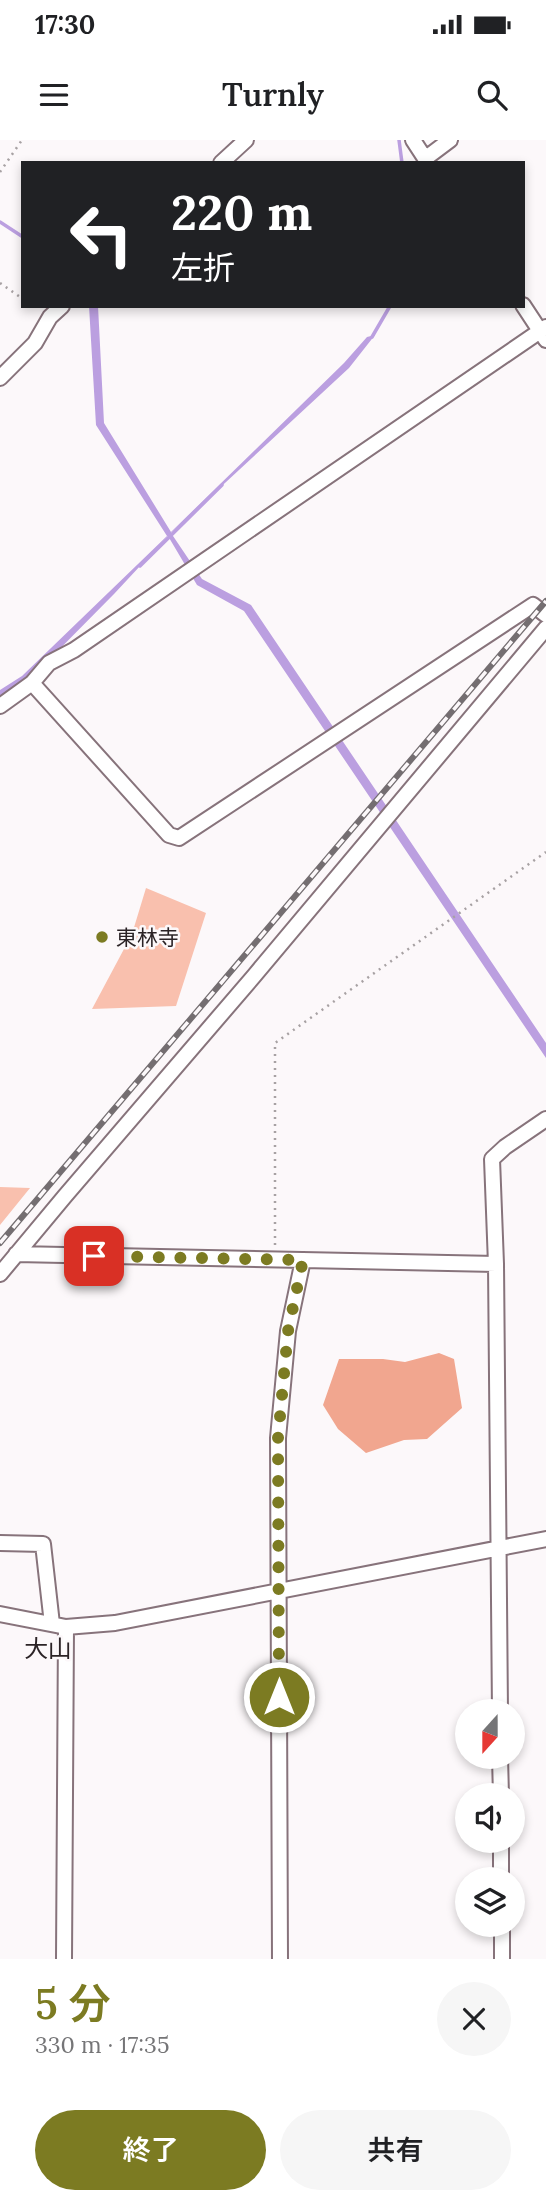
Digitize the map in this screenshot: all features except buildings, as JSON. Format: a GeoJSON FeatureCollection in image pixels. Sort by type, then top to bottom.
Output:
{"type":"FeatureCollection","features":[{"type":"Feature","properties":{"kind":"street"},"geometry":{"type":"LineString","coordinates":[[223,161],[246,140]]}},
{"type":"Feature","properties":{"kind":"street"},"geometry":{"type":"LineString","coordinates":[[413,140],[427,160],[450,140]]}},
{"type":"Feature","properties":{"kind":"street"},"geometry":{"type":"LineString","coordinates":[[0,378],[35,343],[50,317],[60,308]]}},
{"type":"Feature","properties":{"kind":"street"},"geometry":{"type":"LineString","coordinates":[[0,706],[32,683],[49,663],[74,650],[544,333],[525,308]]}},
{"type":"Feature","properties":{"kind":"street"},"geometry":{"type":"LineString","coordinates":[[32,683],[169,835],[179,838],[533,605],[546,615]]}},
{"type":"Feature","properties":{"kind":"street"},"geometry":{"type":"LineString","coordinates":[[0,1274],[546,628]]}},
{"type":"Feature","properties":{"kind":"street"},"geometry":{"type":"LineString","coordinates":[[500,1699],[496,1264],[492,1159],[546,1119]]}},
{"type":"Feature","properties":{"kind":"street"},"geometry":{"type":"LineString","coordinates":[[16,1254],[496,1264]]}},
{"type":"Feature","properties":{"kind":"street"},"geometry":{"type":"LineString","coordinates":[[280,1959],[278,1438],[288,1331],[303,1260]]}},
{"type":"Feature","properties":{"kind":"street"},"geometry":{"type":"LineString","coordinates":[[0,1614],[59,1625],[116,1623],[546,1539]]}},
{"type":"Feature","properties":{"kind":"street"},"geometry":{"type":"LineString","coordinates":[[0,1544],[43,1544],[59,1625],[64,1959]]}},
{"type":"Feature","properties":{"kind":"street"},"geometry":{"type":"LineString","coordinates":[[502,1937],[502,1959]]}},
{"type":"Feature","properties":{"kind":"path"},"geometry":{"type":"LineString","coordinates":[[0,172],[22,140]]}},
{"type":"Feature","properties":{"kind":"path"},"geometry":{"type":"LineString","coordinates":[[0,283],[21,298]]}},
{"type":"Feature","properties":{"kind":"path"},"geometry":{"type":"LineString","coordinates":[[274,1259],[275,1043],[546,852]]}},
{"type":"Feature","properties":{"kind":"shaded area"},"geometry":{"type":"Polygon","coordinates":[[[89,308],[98,308],[104,423],[171,532],[344,363],[367,337],[375,335],[349,368],[171,533],[202,579],[251,605],[546,1043],[546,1058],[244,611],[197,585],[168,536],[27,682],[0,700],[0,690],[22,676],[167,536],[96,425],[89,308]]]}},
{"type":"Feature","properties":{"kind":"shaded area"},"geometry":{"type":"Polygon","coordinates":[[[146,888],[206,913],[176,1006],[92,1009],[132,934],[146,888]]]}},
{"type":"Feature","properties":{"kind":"shaded area"},"geometry":{"type":"Polygon","coordinates":[[[0,1187],[30,1188],[0,1225],[0,1187]]]}},
{"type":"Feature","properties":{"kind":"shaded area"},"geometry":{"type":"Polygon","coordinates":[[[439,1353],[454,1359],[462,1408],[427,1439],[404,1440],[366,1453],[338,1429],[323,1405],[339,1359],[405,1362],[439,1353]]]}},
{"type":"Feature","properties":{"kind":"waterway"},"geometry":{"type":"LineString","coordinates":[[399,140],[402,161]]}},
{"type":"Feature","properties":{"kind":"waterway"},"geometry":{"type":"LineString","coordinates":[[0,222],[21,236]]}},
{"type":"Feature","properties":{"kind":"waterway"},"geometry":{"type":"LineString","coordinates":[[372,337],[389,308]]}},
{"type":"Feature","properties":{"kind":"waterway"},"geometry":{"type":"LineString","coordinates":[[140,566],[222,485]]}},
{"type":"Feature","properties":{"kind":"railway"},"geometry":{"type":"LineString","coordinates":[[0,1243],[546,601]]}},
{"type":"Feature","properties":{"kind":"place","name":"東林寺"},"geometry":{"type":"Point","coordinates":[102,937]}},
{"type":"Feature","properties":{"kind":"district","name":"大山"},"geometry":{"type":"Point","coordinates":[48,1648]}},
{"type":"Feature","properties":{"kind":"route"},"geometry":{"type":"LineString","coordinates":[[94,1256],[303,1260],[288,1331],[278,1438],[279,1697]]}}]}
